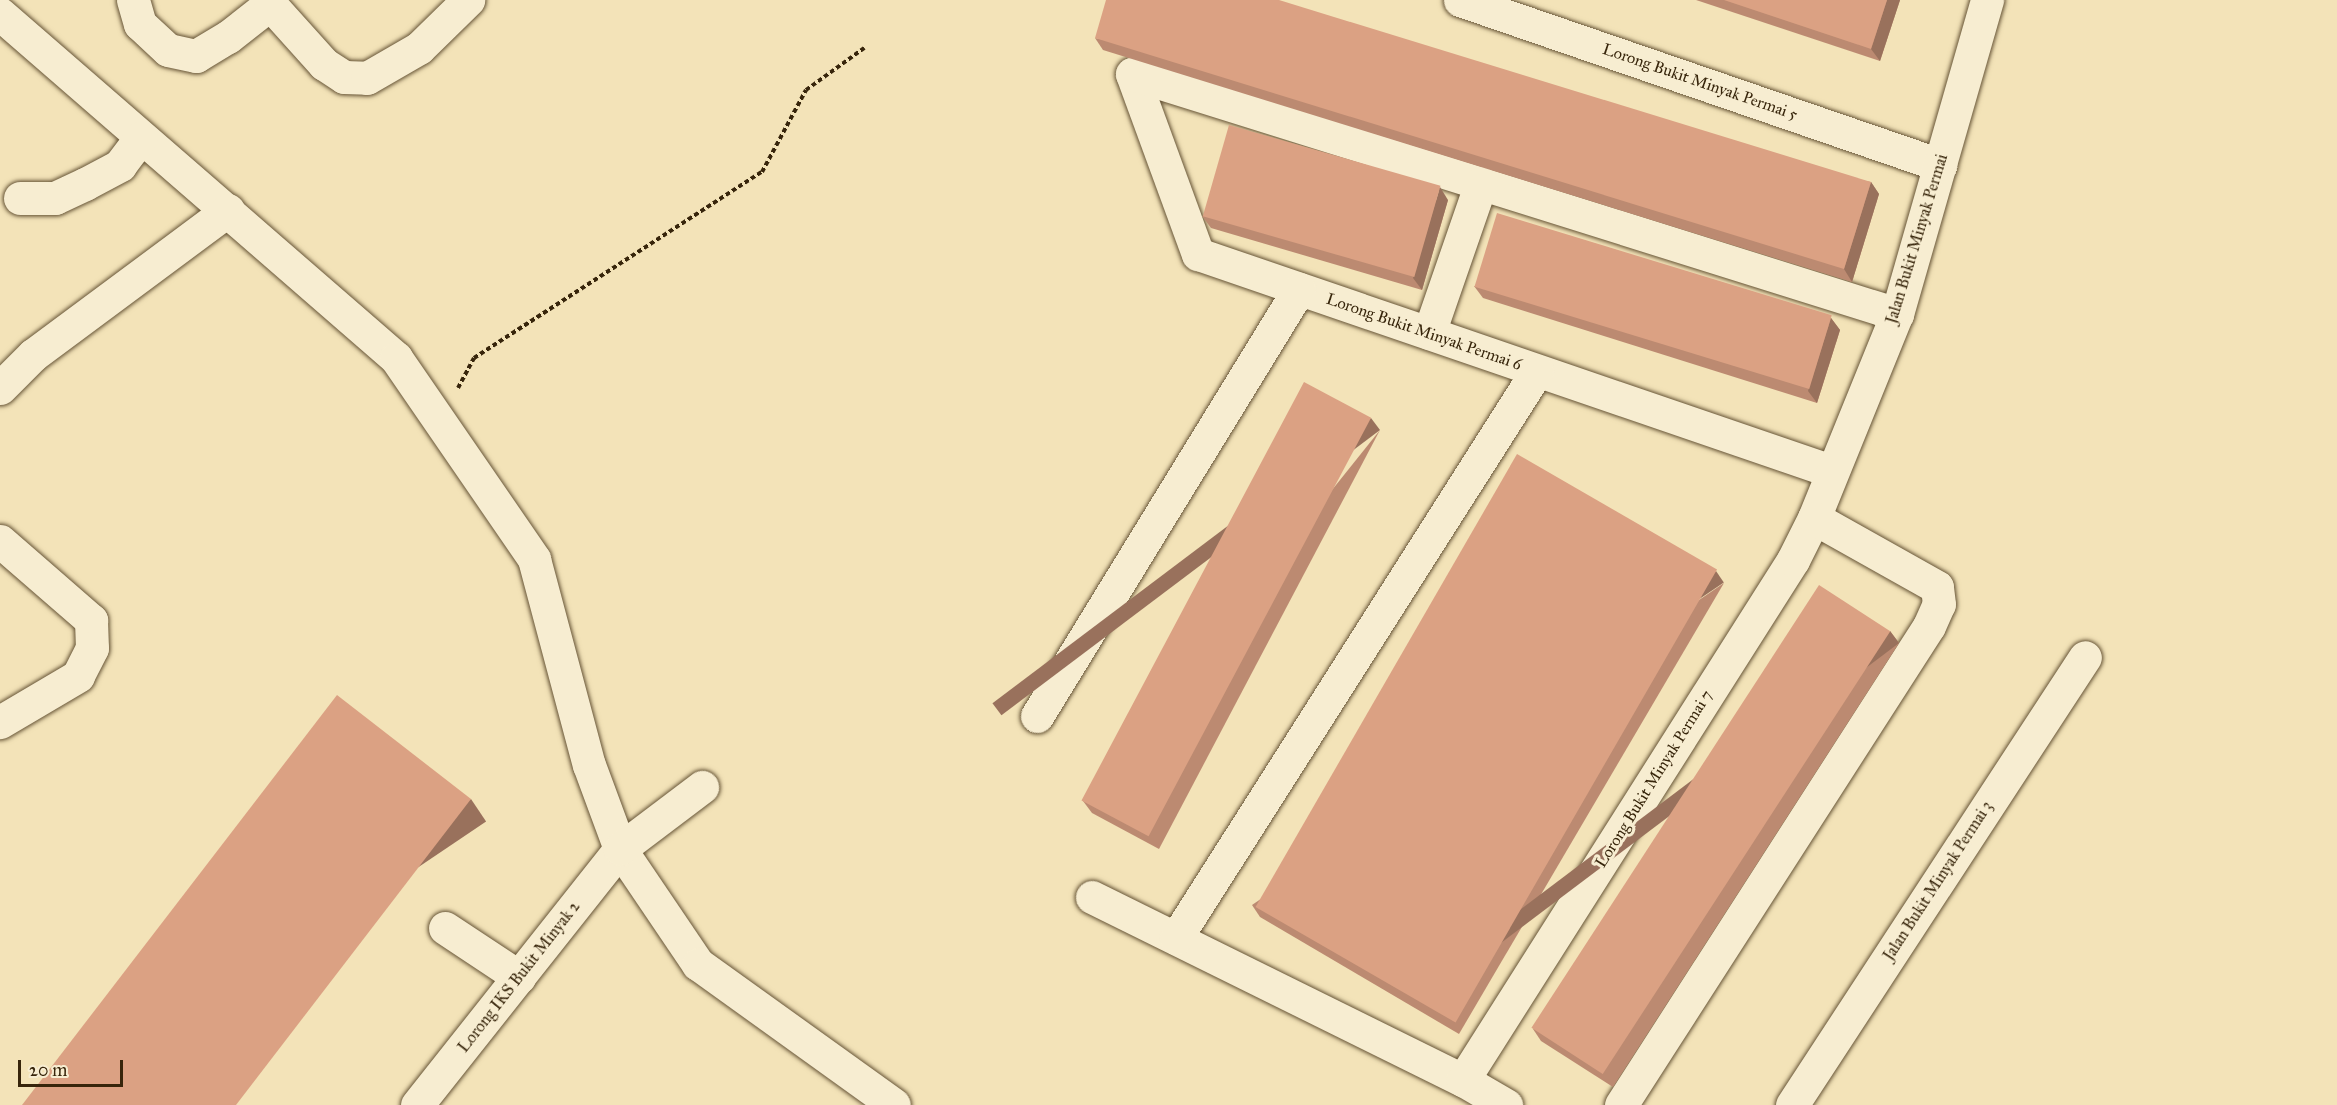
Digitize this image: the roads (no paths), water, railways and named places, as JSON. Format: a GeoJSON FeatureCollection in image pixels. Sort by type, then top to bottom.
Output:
{"type":"FeatureCollection","features":[{"type":"Feature","properties":{"kind":"street"},"geometry":{"type":"LineString","coordinates":[[133,0],[140,24],[168,50],[196,56],[228,38],[270,4],[324,64],[344,77],[367,78],[419,48],[468,0]]}},
{"type":"Feature","properties":{"kind":"street","name":"Lorong Bukit Minyak Permai 5"},"geometry":{"type":"LineString","coordinates":[[1460,0],[1940,165]]}},
{"type":"Feature","properties":{"kind":"street","name":"Jalan Bukit Minyak Permai"},"geometry":{"type":"LineString","coordinates":[[1831,471],[1897,314],[1987,0]]}},
{"type":"Feature","properties":{"kind":"street"},"geometry":{"type":"LineString","coordinates":[[0,14],[396,358],[534,558],[590,765],[620,849],[698,964],[894,1105]]}},
{"type":"Feature","properties":{"kind":"street","name":"Lorong Bukit Minyak Permai 6"},"geometry":{"type":"LineString","coordinates":[[1480,183],[1132,74],[1198,254],[1831,471]]}},
{"type":"Feature","properties":{"kind":"street"},"geometry":{"type":"LineString","coordinates":[[20,198],[55,198],[85,184],[120,165],[140,138]]}},
{"type":"Feature","properties":{"kind":"street"},"geometry":{"type":"LineString","coordinates":[[1429,333],[1480,183],[1897,314]]}},
{"type":"Feature","properties":{"kind":"street"},"geometry":{"type":"LineString","coordinates":[[0,388],[33,355],[228,210]]}},
{"type":"Feature","properties":{"kind":"street"},"geometry":{"type":"LineString","coordinates":[[1037,716],[1299,289]]}},
{"type":"Feature","properties":{"kind":"street"},"geometry":{"type":"LineString","coordinates":[[1176,938],[1537,370]]}},
{"type":"Feature","properties":{"kind":"street","name":"Lorong Bukit Minyak Permai 7"},"geometry":{"type":"LineString","coordinates":[[1463,1080],[1793,560],[1814,518],[1831,471]]}},
{"type":"Feature","properties":{"kind":"street"},"geometry":{"type":"LineString","coordinates":[[1621,1105],[1929,626],[1939,604],[1937,587],[1814,518]]}},
{"type":"Feature","properties":{"kind":"street"},"geometry":{"type":"LineString","coordinates":[[0,541],[91,620],[92,648],[78,676],[0,722]]}},
{"type":"Feature","properties":{"kind":"street","name":"Jalan Bukit Minyak Permai 3"},"geometry":{"type":"LineString","coordinates":[[1792,1105],[2085,657]]}},
{"type":"Feature","properties":{"kind":"street","name":"Lorong IKS Bukit Minyak 2"},"geometry":{"type":"LineString","coordinates":[[417,1105],[620,849],[702,787]]}},
{"type":"Feature","properties":{"kind":"street"},"geometry":{"type":"LineString","coordinates":[[1092,897],[1463,1080],[1506,1105]]}},
{"type":"Feature","properties":{"kind":"street"},"geometry":{"type":"LineString","coordinates":[[445,928],[519,977]]}}]}
